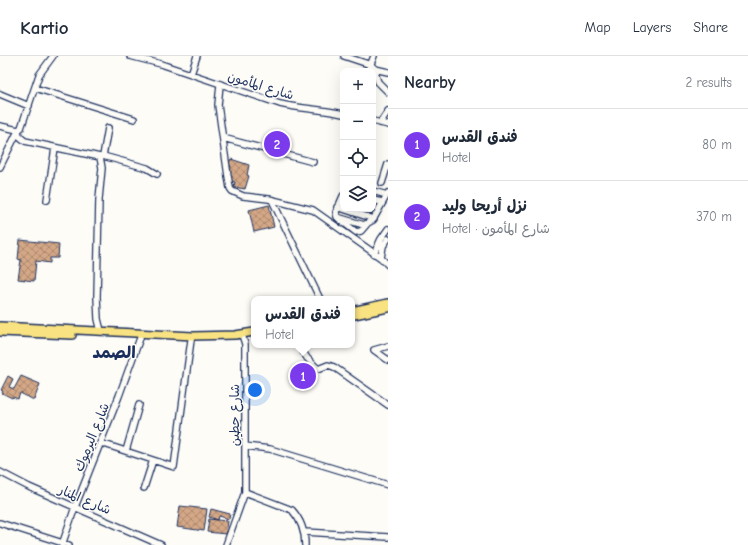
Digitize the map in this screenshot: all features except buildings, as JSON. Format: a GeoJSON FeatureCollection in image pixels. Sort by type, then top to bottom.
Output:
{"type":"FeatureCollection","features":[{"type":"Feature","properties":{"kind":"main road"},"geometry":{"type":"LineString","coordinates":[[378,305],[388,299]]}},
{"type":"Feature","properties":{"kind":"main road"},"geometry":{"type":"LineString","coordinates":[[355,310],[388,303]]}},
{"type":"Feature","properties":{"kind":"main road"},"geometry":{"type":"LineString","coordinates":[[355,315],[388,308]]}},
{"type":"Feature","properties":{"kind":"main road"},"geometry":{"type":"LineString","coordinates":[[0,326],[193,336],[235,335],[251,332]]}},
{"type":"Feature","properties":{"kind":"main road"},"geometry":{"type":"LineString","coordinates":[[0,332],[191,340],[220,340],[251,337]]}},
{"type":"Feature","properties":{"kind":"street"},"geometry":{"type":"LineString","coordinates":[[0,168],[18,130],[21,128],[39,75],[52,56]]}},
{"type":"Feature","properties":{"kind":"street","name":"شارع المأمون"},"geometry":{"type":"LineString","coordinates":[[130,56],[191,74],[280,104],[294,107],[324,109],[340,113]]}},
{"type":"Feature","properties":{"kind":"street"},"geometry":{"type":"LineString","coordinates":[[191,74],[197,56]]}},
{"type":"Feature","properties":{"kind":"street"},"geometry":{"type":"LineString","coordinates":[[344,56],[370,68],[374,56]]}},
{"type":"Feature","properties":{"kind":"street"},"geometry":{"type":"LineString","coordinates":[[376,69],[388,72]]}},
{"type":"Feature","properties":{"kind":"street"},"geometry":{"type":"LineString","coordinates":[[376,78],[388,92]]}},
{"type":"Feature","properties":{"kind":"street"},"geometry":{"type":"LineString","coordinates":[[220,85],[218,105],[228,176],[232,191],[244,196],[272,200],[313,210],[381,258],[388,265]]}},
{"type":"Feature","properties":{"kind":"street"},"geometry":{"type":"LineString","coordinates":[[35,88],[134,119]]}},
{"type":"Feature","properties":{"kind":"street"},"geometry":{"type":"LineString","coordinates":[[0,94],[29,106]]}},
{"type":"Feature","properties":{"kind":"street"},"geometry":{"type":"LineString","coordinates":[[380,123],[388,111]]}},
{"type":"Feature","properties":{"kind":"street"},"geometry":{"type":"LineString","coordinates":[[376,122],[388,125]]}},
{"type":"Feature","properties":{"kind":"street"},"geometry":{"type":"LineString","coordinates":[[0,126],[18,130]]}},
{"type":"Feature","properties":{"kind":"street"},"geometry":{"type":"LineString","coordinates":[[101,332],[98,319],[97,297],[99,200],[102,168],[101,157],[108,128]]}},
{"type":"Feature","properties":{"kind":"street"},"geometry":{"type":"LineString","coordinates":[[18,130],[19,136],[25,141],[147,168],[157,174]]}},
{"type":"Feature","properties":{"kind":"street"},"geometry":{"type":"LineString","coordinates":[[223,138],[313,162]]}},
{"type":"Feature","properties":{"kind":"street"},"geometry":{"type":"LineString","coordinates":[[47,200],[56,148]]}},
{"type":"Feature","properties":{"kind":"street"},"geometry":{"type":"LineString","coordinates":[[382,183],[388,164]]}},
{"type":"Feature","properties":{"kind":"street"},"geometry":{"type":"LineString","coordinates":[[376,192],[387,194],[376,209]]}},
{"type":"Feature","properties":{"kind":"street"},"geometry":{"type":"LineString","coordinates":[[272,200],[319,296]]}},
{"type":"Feature","properties":{"kind":"street"},"geometry":{"type":"LineString","coordinates":[[376,201],[382,202]]}},
{"type":"Feature","properties":{"kind":"street"},"geometry":{"type":"LineString","coordinates":[[340,202],[337,208],[337,217],[356,232],[361,231],[374,219],[375,212]]}},
{"type":"Feature","properties":{"kind":"street"},"geometry":{"type":"LineString","coordinates":[[337,208],[374,219]]}},
{"type":"Feature","properties":{"kind":"street"},"geometry":{"type":"LineString","coordinates":[[337,217],[364,225],[367,224]]}},
{"type":"Feature","properties":{"kind":"street"},"geometry":{"type":"LineString","coordinates":[[374,254],[381,239],[388,229]]}},
{"type":"Feature","properties":{"kind":"street"},"geometry":{"type":"LineString","coordinates":[[381,258],[383,246],[388,239]]}},
{"type":"Feature","properties":{"kind":"street","name":"شارع اليرموك"},"geometry":{"type":"LineString","coordinates":[[62,544],[140,338]]}},
{"type":"Feature","properties":{"kind":"street","name":"شارع حطين"},"geometry":{"type":"LineString","coordinates":[[226,545],[245,492],[243,338]]}},
{"type":"Feature","properties":{"kind":"street"},"geometry":{"type":"LineString","coordinates":[[101,443],[174,467],[191,340]]}},
{"type":"Feature","properties":{"kind":"street"},"geometry":{"type":"LineString","coordinates":[[388,346],[374,350],[388,360]]}},
{"type":"Feature","properties":{"kind":"street"},"geometry":{"type":"LineString","coordinates":[[301,348],[307,358],[318,369],[328,365],[334,367],[388,405]]}},
{"type":"Feature","properties":{"kind":"street"},"geometry":{"type":"LineString","coordinates":[[126,451],[139,404]]}},
{"type":"Feature","properties":{"kind":"street"},"geometry":{"type":"LineString","coordinates":[[245,446],[270,449],[388,485]]}},
{"type":"Feature","properties":{"kind":"street"},"geometry":{"type":"LineString","coordinates":[[144,488],[152,460]]}},
{"type":"Feature","properties":{"kind":"street","name":"شارع المنار"},"geometry":{"type":"LineString","coordinates":[[0,472],[29,487],[161,545]]}},
{"type":"Feature","properties":{"kind":"street"},"geometry":{"type":"LineString","coordinates":[[245,492],[292,510],[296,514],[305,532],[305,545]]}},
{"type":"Feature","properties":{"kind":"street"},"geometry":{"type":"LineString","coordinates":[[0,524],[69,545]]}},
{"type":"Feature","properties":{"kind":"street"},"geometry":{"type":"LineString","coordinates":[[305,532],[388,537]]}},
{"type":"Feature","properties":{"kind":"place","name":"نزل أريحا وليد"},"geometry":{"type":"Point","coordinates":[277,144]}},
{"type":"Feature","properties":{"kind":"place","name":"فندق القدس"},"geometry":{"type":"Point","coordinates":[303,376]}},
{"type":"Feature","properties":{"kind":"district","name":"الصمد"},"geometry":{"type":"Point","coordinates":[114,352]}}]}
